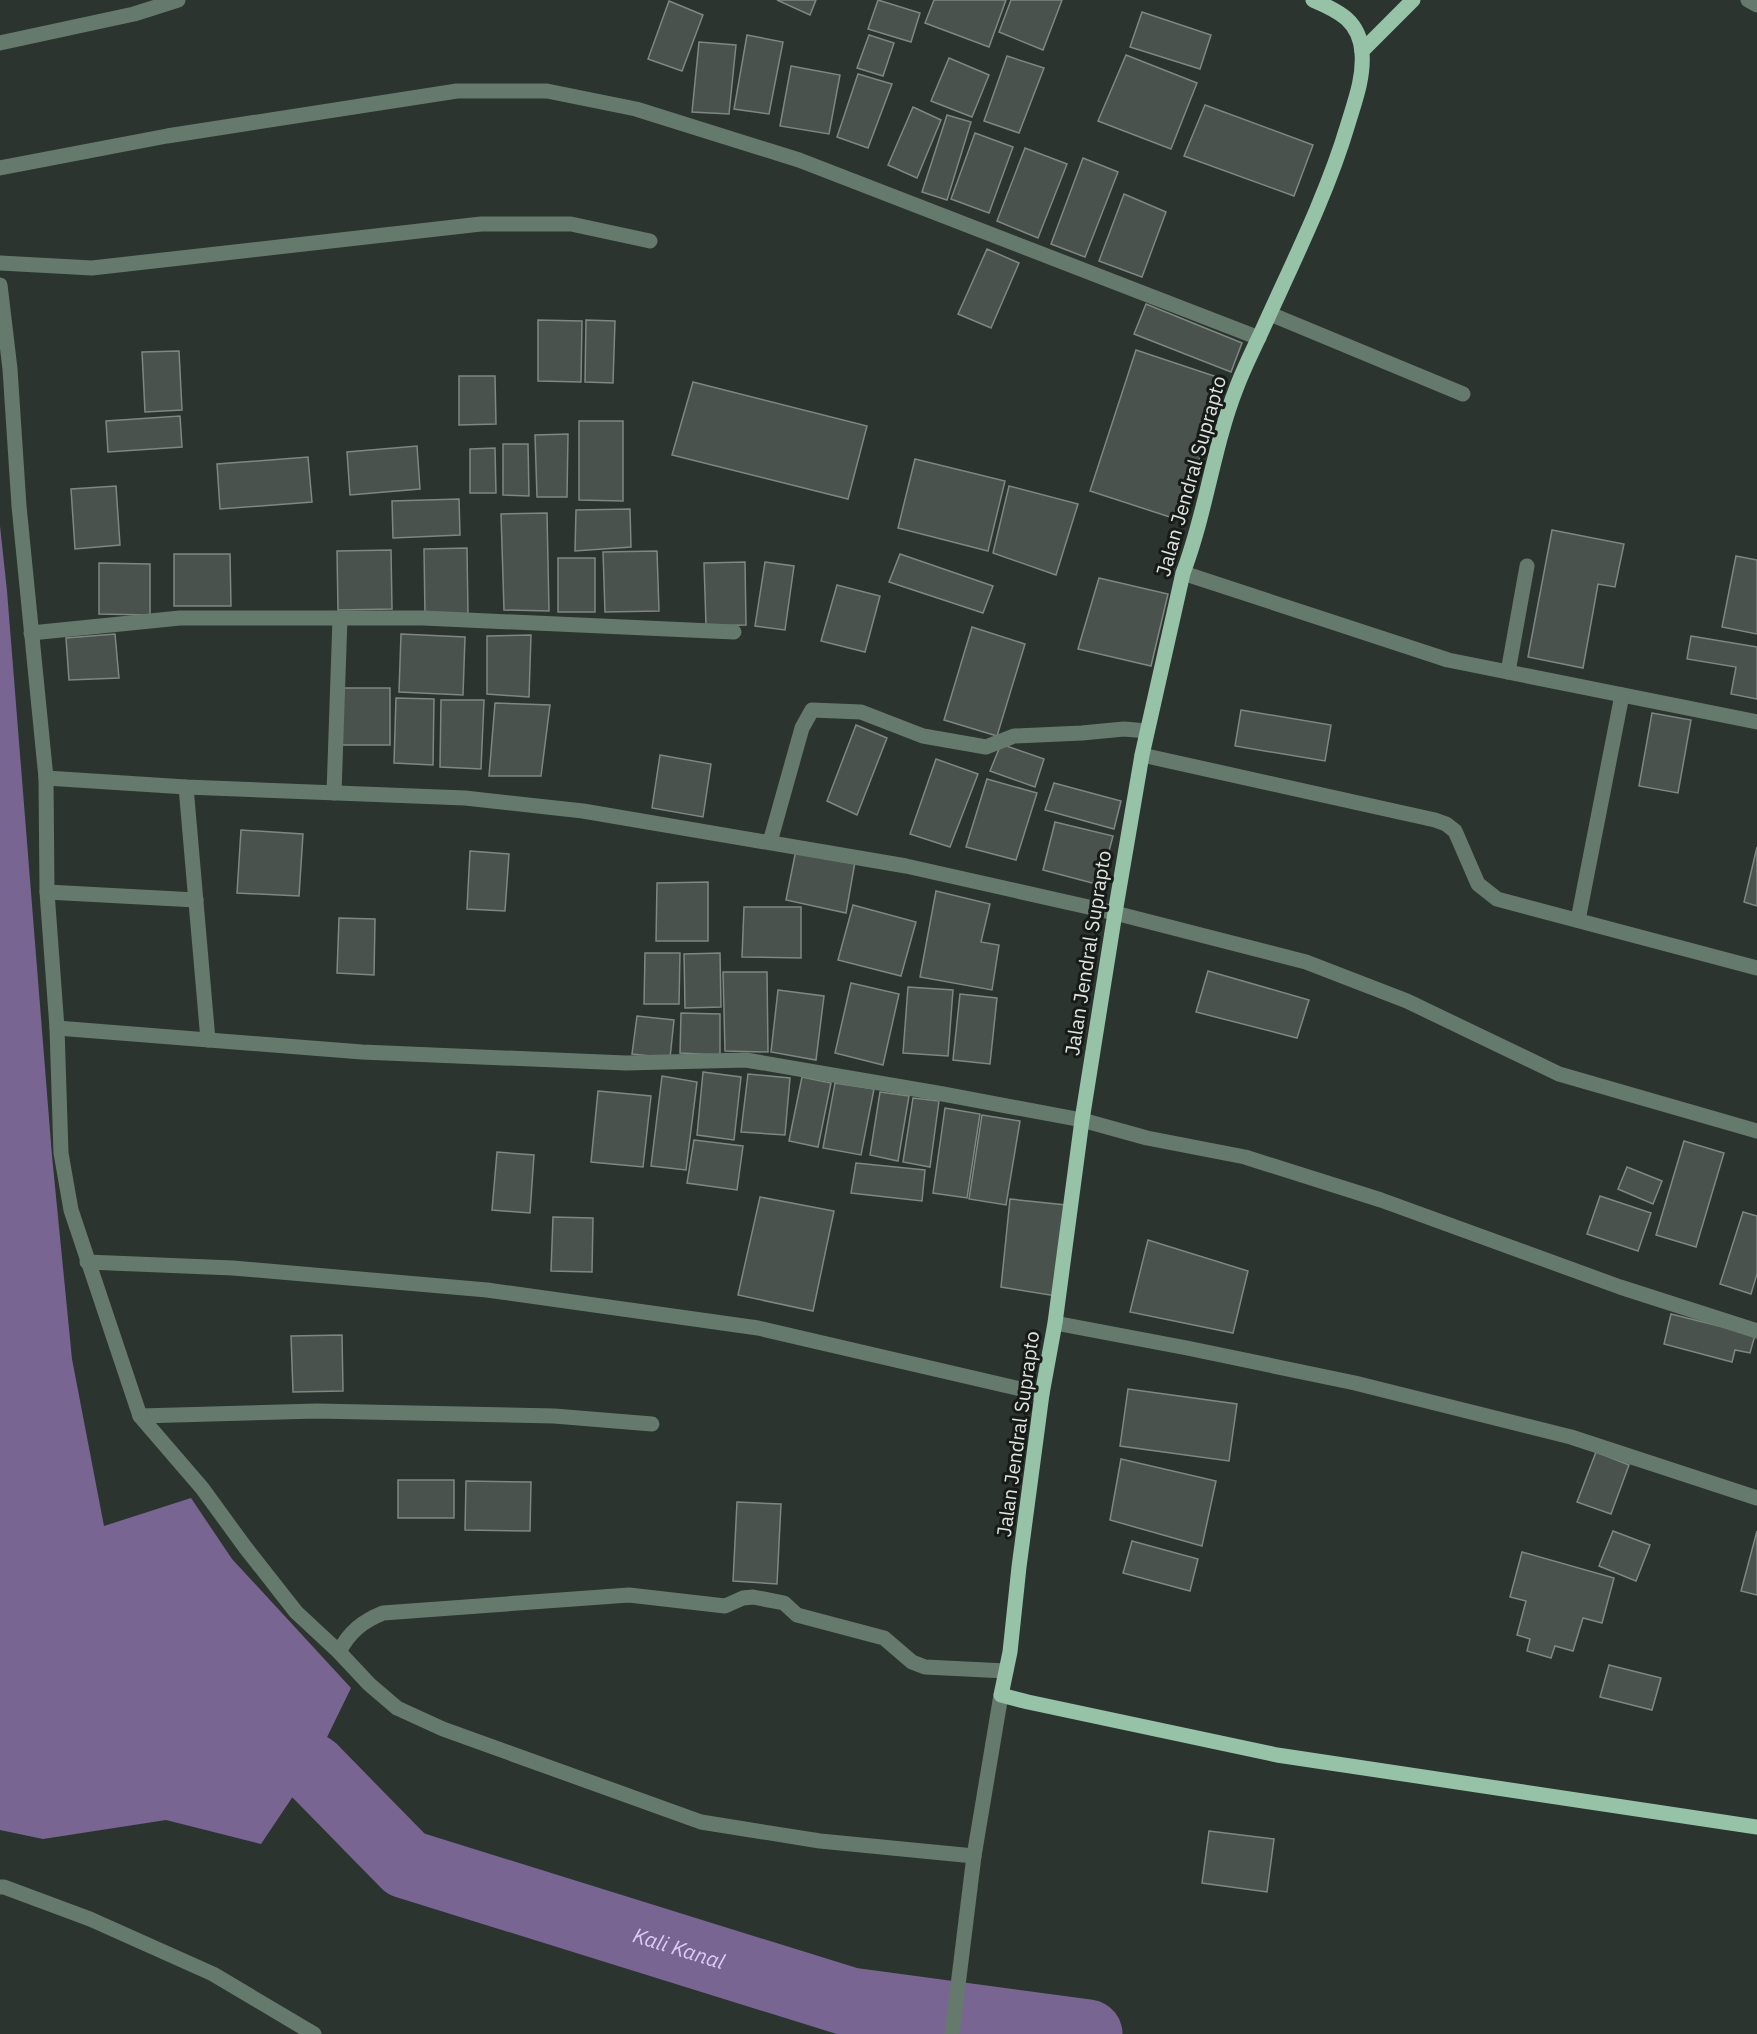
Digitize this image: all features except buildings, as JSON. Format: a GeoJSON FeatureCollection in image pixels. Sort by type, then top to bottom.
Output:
{"type":"FeatureCollection","features":[{"type":"Feature","properties":{"kind":"main road"},"geometry":{"type":"LineString","coordinates":[[1313,0],[1337,10],[1346,17],[1359,38],[1362,51]]}},
{"type":"Feature","properties":{"kind":"main road"},"geometry":{"type":"LineString","coordinates":[[1362,51],[1413,0]]}},
{"type":"Feature","properties":{"kind":"main road","name":"Jalan Jendral Suprapto"},"geometry":{"type":"LineString","coordinates":[[1001,1695],[1082,1120],[1147,731],[1183,573],[1192,548],[1213,460],[1236,388],[1338,157],[1362,72],[1362,51]]}},
{"type":"Feature","properties":{"kind":"main road"},"geometry":{"type":"LineString","coordinates":[[1001,1695],[1276,1755],[1757,1827]]}},
{"type":"Feature","properties":{"kind":"street"},"geometry":{"type":"LineString","coordinates":[[0,43],[134,14],[178,0]]}},
{"type":"Feature","properties":{"kind":"street"},"geometry":{"type":"LineString","coordinates":[[1748,0],[1757,5]]}},
{"type":"Feature","properties":{"kind":"street"},"geometry":{"type":"LineString","coordinates":[[0,168],[167,136],[457,91],[547,91],[636,109],[800,160],[1259,338]]}},
{"type":"Feature","properties":{"kind":"street"},"geometry":{"type":"LineString","coordinates":[[0,263],[92,268],[481,224],[571,224],[650,241]]}},
{"type":"Feature","properties":{"kind":"street"},"geometry":{"type":"LineString","coordinates":[[0,285],[10,369],[19,506],[46,778],[47,892],[57,1028],[61,1153],[70,1210],[140,1416],[202,1488],[297,1612],[369,1684],[397,1708],[443,1730],[701,1822],[820,1841],[974,1856]]}},
{"type":"Feature","properties":{"kind":"street"},"geometry":{"type":"LineString","coordinates":[[1269,314],[1463,394]]}},
{"type":"Feature","properties":{"kind":"street"},"geometry":{"type":"LineString","coordinates":[[1508,672],[1527,566]]}},
{"type":"Feature","properties":{"kind":"street"},"geometry":{"type":"LineString","coordinates":[[1183,573],[1448,660],[1757,722]]}},
{"type":"Feature","properties":{"kind":"street"},"geometry":{"type":"LineString","coordinates":[[31,633],[180,618],[423,618],[734,632]]}},
{"type":"Feature","properties":{"kind":"street"},"geometry":{"type":"LineString","coordinates":[[334,793],[340,618]]}},
{"type":"Feature","properties":{"kind":"street"},"geometry":{"type":"LineString","coordinates":[[1578,920],[1622,695]]}},
{"type":"Feature","properties":{"kind":"street"},"geometry":{"type":"LineString","coordinates":[[770,842],[801,728],[812,710],[861,712],[923,736],[986,747],[1014,736],[1124,729],[1147,731]]}},
{"type":"Feature","properties":{"kind":"street"},"geometry":{"type":"LineString","coordinates":[[1142,755],[1446,824],[1455,831],[1478,884],[1497,899],[1757,968]]}},
{"type":"Feature","properties":{"kind":"street"},"geometry":{"type":"LineString","coordinates":[[46,778],[186,787],[465,798],[571,809],[906,866],[1115,913],[1306,962],[1407,1001],[1559,1074],[1757,1131]]}},
{"type":"Feature","properties":{"kind":"street"},"geometry":{"type":"LineString","coordinates":[[186,787],[208,1040]]}},
{"type":"Feature","properties":{"kind":"street"},"geometry":{"type":"LineString","coordinates":[[47,892],[196,900]]}},
{"type":"Feature","properties":{"kind":"street"},"geometry":{"type":"LineString","coordinates":[[57,1028],[362,1052],[626,1063],[746,1060],[1082,1120],[1148,1138],[1245,1157],[1392,1204],[1620,1287],[1757,1331]]}},
{"type":"Feature","properties":{"kind":"street"},"geometry":{"type":"LineString","coordinates":[[87,1262],[233,1268],[487,1290],[758,1328],[1042,1394]]}},
{"type":"Feature","properties":{"kind":"street"},"geometry":{"type":"LineString","coordinates":[[1055,1323],[1354,1383],[1571,1437],[1757,1498]]}},
{"type":"Feature","properties":{"kind":"street"},"geometry":{"type":"LineString","coordinates":[[140,1416],[329,1411],[554,1416],[652,1424]]}},
{"type":"Feature","properties":{"kind":"street"},"geometry":{"type":"LineString","coordinates":[[339,1652],[347,1637],[367,1620],[383,1612],[629,1595],[725,1606],[743,1598],[753,1597],[784,1603],[798,1615],[884,1638],[912,1662],[925,1667],[1006,1671]]}},
{"type":"Feature","properties":{"kind":"street","name":"Jalan Jendral Suprapto"},"geometry":{"type":"LineString","coordinates":[[952,2034],[969,1890],[1001,1695]]}},
{"type":"Feature","properties":{"kind":"street"},"geometry":{"type":"LineString","coordinates":[[0,1887],[90,1919],[213,1974],[314,2034]]}},
{"type":"Feature","properties":{"kind":"shaded area"},"geometry":{"type":"Polygon","coordinates":[[[0,526],[52,1156],[72,1359],[104,1526],[191,1498],[232,1559],[351,1688],[312,1768],[261,1844],[166,1820],[43,1839],[0,1830],[0,526]]]}},
{"type":"Feature","properties":{"kind":"waterway","name":"Kali Kanal"},"geometry":{"type":"LineString","coordinates":[[312,1768],[406,1864],[850,2002],[1088,2034]]}}]}
